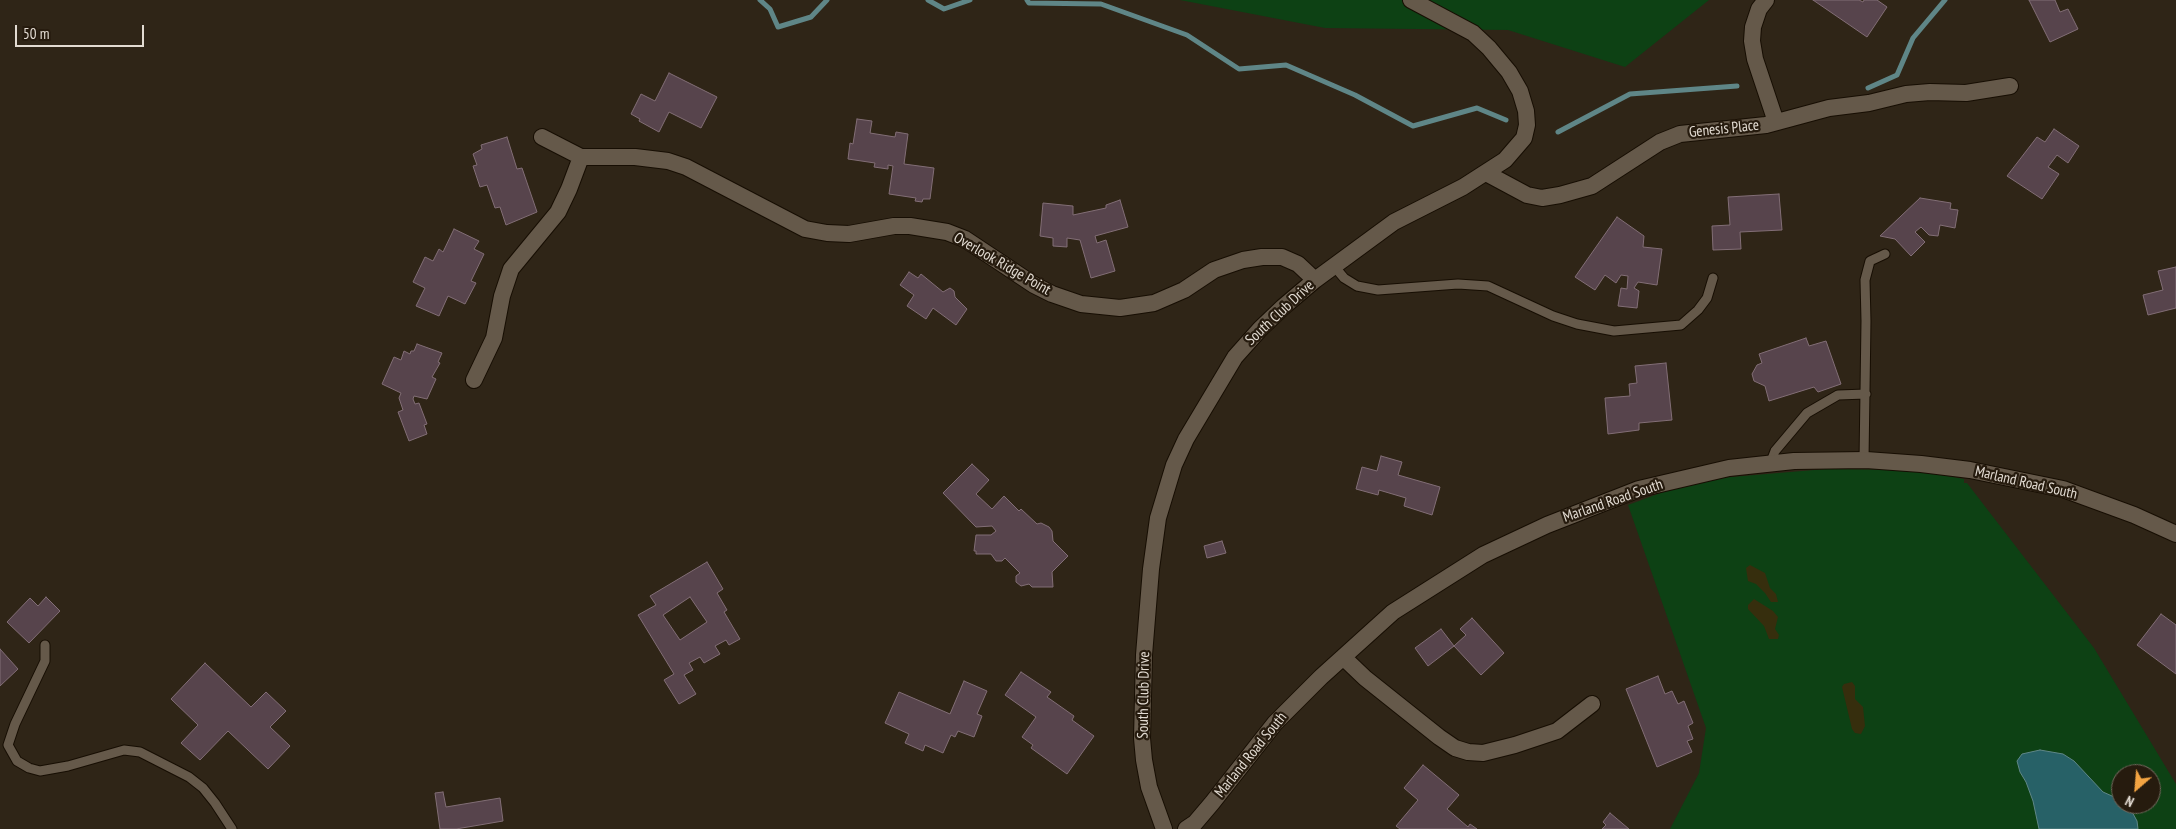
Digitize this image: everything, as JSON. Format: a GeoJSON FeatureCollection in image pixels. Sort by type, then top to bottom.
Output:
{"type":"FeatureCollection","features":[{"type":"Feature","properties":{"kind":"street","name":"South Club Drive"},"geometry":{"type":"LineString","coordinates":[[1164,829],[1149,787],[1142,738],[1144,655],[1151,569],[1158,518],[1186,439],[1235,357],[1260,329],[1315,280],[1394,222],[1486,174],[1505,160],[1524,138],[1527,125],[1526,111],[1520,91],[1509,72],[1489,48],[1473,33],[1411,0]]}},
{"type":"Feature","properties":{"kind":"street"},"geometry":{"type":"LineString","coordinates":[[1766,0],[1759,9],[1753,28],[1752,41],[1755,60],[1776,122]]}},
{"type":"Feature","properties":{"kind":"street","name":"Genesis Place"},"geometry":{"type":"LineString","coordinates":[[1486,174],[1527,195],[1542,198],[1560,195],[1592,186],[1660,142],[1680,134],[1721,129],[1744,129],[1830,108],[1869,103],[1906,94],[1930,92],[1966,94],[2010,86]]}},
{"type":"Feature","properties":{"kind":"street","name":"Overlook Ridge Point"},"geometry":{"type":"LineString","coordinates":[[542,137],[581,157],[635,157],[668,160],[704,175],[805,229],[849,234],[894,226],[910,226],[946,232],[965,239],[1034,285],[1080,304],[1120,308],[1154,303],[1184,290],[1214,270],[1243,260],[1262,258],[1282,258],[1298,264],[1315,280]]}},
{"type":"Feature","properties":{"kind":"street"},"geometry":{"type":"LineString","coordinates":[[474,380],[494,338],[502,296],[511,269],[558,212],[581,157]]}},
{"type":"Feature","properties":{"kind":"street","name":"Marland Road South"},"geometry":{"type":"LineString","coordinates":[[1186,829],[1195,823],[1212,804],[1275,723],[1393,612],[1483,555],[1547,525],[1639,489],[1729,468],[1794,461],[1864,460],[1921,464],[1970,470],[2063,490],[2125,512],[2176,534]]}},
{"type":"Feature","properties":{"kind":"street"},"geometry":{"type":"LineString","coordinates":[[1343,657],[1365,678],[1439,737],[1455,748],[1468,752],[1482,753],[1515,745],[1557,731],[1592,704]]}},
{"type":"Feature","properties":{"kind":"lane"},"geometry":{"type":"LineString","coordinates":[[1864,460],[1866,394],[1864,280],[1870,261],[1885,254]]}},
{"type":"Feature","properties":{"kind":"lane"},"geometry":{"type":"LineString","coordinates":[[1334,266],[1344,278],[1357,286],[1378,290],[1458,284],[1488,286],[1553,316],[1578,324],[1614,330],[1681,325],[1698,310],[1707,298],[1712,278]]}},
{"type":"Feature","properties":{"kind":"lane"},"geometry":{"type":"LineString","coordinates":[[1770,464],[1775,451],[1807,413],[1838,395],[1866,394]]}},
{"type":"Feature","properties":{"kind":"lane"},"geometry":{"type":"LineString","coordinates":[[45,645],[45,661],[15,724],[8,745],[17,761],[29,768],[40,771],[68,766],[124,750],[140,752],[196,782],[215,803],[232,829]]}},
{"type":"Feature","properties":{"kind":"green space"},"geometry":{"type":"Polygon","coordinates":[[[1180,0],[1709,0],[1625,67],[1508,30],[1325,28],[1180,0]]]}},
{"type":"Feature","properties":{"kind":"green space"},"geometry":{"type":"Polygon","coordinates":[[[1826,469],[1915,470],[1964,479],[1964,483],[1967,483],[2094,648],[2176,784],[2176,829],[1670,829],[1699,773],[1706,728],[1628,505],[1674,488],[1719,478],[1826,469]]]}},
{"type":"Feature","properties":{"kind":"sand"},"geometry":{"type":"Polygon","coordinates":[[[1750,565],[1765,573],[1770,588],[1776,594],[1778,602],[1771,602],[1756,584],[1748,581],[1746,568],[1750,565]]]}},
{"type":"Feature","properties":{"kind":"sand"},"geometry":{"type":"Polygon","coordinates":[[[1754,599],[1773,611],[1778,617],[1775,629],[1779,635],[1778,639],[1769,639],[1764,626],[1748,609],[1748,605],[1754,599]]]}},
{"type":"Feature","properties":{"kind":"sand"},"geometry":{"type":"Polygon","coordinates":[[[1852,682],[1855,686],[1855,699],[1863,707],[1865,726],[1861,734],[1855,733],[1852,729],[1842,687],[1844,684],[1852,682]]]}},
{"type":"Feature","properties":{"kind":"water"},"geometry":{"type":"Polygon","coordinates":[[[2040,750],[2063,754],[2074,761],[2103,792],[2111,796],[2111,814],[2133,814],[2138,829],[2039,829],[2033,801],[2017,761],[2022,754],[2040,750]]]}},
{"type":"Feature","properties":{"kind":"building"},"geometry":{"type":"Polygon","coordinates":[[[1813,0],[1859,0],[1863,2],[1864,0],[1877,0],[1887,7],[1867,37],[1813,0]]]}},
{"type":"Feature","properties":{"kind":"building"},"geometry":{"type":"Polygon","coordinates":[[[2029,0],[2055,0],[2060,12],[2068,9],[2078,29],[2050,42],[2029,0]]]}},
{"type":"Feature","properties":{"kind":"building"},"geometry":{"type":"Polygon","coordinates":[[[669,73],[717,97],[701,128],[669,112],[659,132],[639,121],[640,119],[631,114],[641,94],[655,101],[669,73]]]}},
{"type":"Feature","properties":{"kind":"building"},"geometry":{"type":"Polygon","coordinates":[[[857,119],[872,121],[870,133],[895,137],[896,132],[908,134],[904,164],[934,168],[930,199],[923,199],[922,202],[915,201],[916,198],[889,194],[893,166],[888,165],[888,169],[874,167],[875,163],[848,159],[850,143],[853,144],[857,119]]]}},
{"type":"Feature","properties":{"kind":"building"},"geometry":{"type":"Polygon","coordinates":[[[2054,129],[2079,146],[2068,163],[2057,155],[2048,167],[2059,174],[2042,199],[2007,176],[2037,137],[2045,142],[2054,129]]]}},
{"type":"Feature","properties":{"kind":"building"},"geometry":{"type":"Polygon","coordinates":[[[507,137],[517,169],[522,168],[537,212],[506,225],[500,207],[495,208],[487,185],[480,187],[473,166],[477,165],[473,154],[482,149],[481,145],[507,137]]]}},
{"type":"Feature","properties":{"kind":"building"},"geometry":{"type":"Polygon","coordinates":[[[1779,194],[1782,230],[1740,232],[1741,249],[1713,250],[1712,226],[1730,225],[1728,197],[1779,194]]]}},
{"type":"Feature","properties":{"kind":"building"},"geometry":{"type":"Polygon","coordinates":[[[1920,198],[1951,203],[1950,209],[1958,210],[1955,228],[1940,225],[1938,236],[1929,235],[1921,227],[1915,232],[1925,242],[1911,256],[1895,239],[1880,236],[1920,198]]]}},
{"type":"Feature","properties":{"kind":"building"},"geometry":{"type":"Polygon","coordinates":[[[1120,200],[1128,227],[1095,236],[1097,243],[1106,240],[1115,271],[1091,278],[1080,240],[1067,238],[1067,247],[1053,246],[1053,238],[1040,236],[1043,203],[1073,206],[1073,215],[1106,208],[1106,205],[1120,200]]]}},
{"type":"Feature","properties":{"kind":"building"},"geometry":{"type":"Polygon","coordinates":[[[1617,217],[1644,236],[1643,247],[1662,249],[1657,285],[1638,282],[1634,288],[1639,291],[1637,308],[1618,306],[1621,288],[1627,289],[1628,276],[1621,275],[1616,283],[1605,275],[1595,290],[1575,277],[1617,217]]]}},
{"type":"Feature","properties":{"kind":"building"},"geometry":{"type":"Polygon","coordinates":[[[454,229],[479,241],[474,249],[484,254],[471,281],[476,283],[465,304],[448,296],[439,316],[416,306],[425,288],[413,282],[425,257],[433,261],[439,249],[443,252],[454,229]]]}},
{"type":"Feature","properties":{"kind":"building"},"geometry":{"type":"Polygon","coordinates":[[[2176,267],[2176,308],[2148,315],[2143,295],[2163,290],[2158,271],[2176,267]]]}},
{"type":"Feature","properties":{"kind":"building"},"geometry":{"type":"Polygon","coordinates":[[[909,272],[918,278],[921,274],[943,292],[950,288],[954,291],[955,297],[967,309],[956,325],[933,308],[926,319],[907,306],[914,295],[900,285],[909,272]]]}},
{"type":"Feature","properties":{"kind":"building"},"geometry":{"type":"Polygon","coordinates":[[[1806,338],[1809,346],[1826,341],[1841,384],[1818,392],[1814,387],[1769,401],[1765,386],[1754,381],[1752,374],[1757,365],[1762,363],[1759,354],[1806,338]]]}},
{"type":"Feature","properties":{"kind":"building"},"geometry":{"type":"Polygon","coordinates":[[[417,344],[442,353],[438,362],[440,363],[432,377],[436,379],[427,399],[414,396],[413,399],[415,404],[419,403],[427,424],[424,425],[427,434],[409,441],[398,412],[403,410],[399,398],[401,393],[382,384],[394,357],[401,360],[404,351],[410,354],[411,351],[414,351],[417,344]]]}},
{"type":"Feature","properties":{"kind":"building"},"geometry":{"type":"Polygon","coordinates":[[[1666,363],[1672,420],[1639,423],[1639,430],[1608,434],[1605,398],[1630,396],[1629,384],[1637,383],[1635,366],[1666,363]]]}},
{"type":"Feature","properties":{"kind":"building"},"geometry":{"type":"Polygon","coordinates":[[[1381,456],[1402,462],[1398,475],[1440,487],[1432,515],[1404,506],[1406,498],[1379,490],[1378,495],[1356,489],[1362,467],[1377,471],[1381,456]]]}},
{"type":"Feature","properties":{"kind":"building"},"geometry":{"type":"Polygon","coordinates":[[[972,464],[989,480],[976,494],[992,509],[1004,496],[1019,511],[1021,509],[1037,524],[1041,523],[1052,531],[1053,541],[1068,556],[1052,572],[1053,587],[1032,587],[1029,584],[1021,586],[1016,582],[1016,576],[1020,573],[1005,558],[1002,561],[996,561],[991,554],[976,554],[976,551],[974,551],[976,535],[991,535],[996,531],[992,526],[976,527],[943,493],[972,464]]]}},
{"type":"Feature","properties":{"kind":"building"},"geometry":{"type":"Polygon","coordinates":[[[1222,541],[1226,553],[1207,558],[1204,546],[1222,541]]]}},
{"type":"Feature","properties":{"kind":"building"},"geometry":{"type":"Polygon","coordinates":[[[707,562],[723,589],[717,593],[727,610],[724,612],[740,639],[729,645],[726,640],[715,646],[720,654],[704,663],[700,657],[689,663],[693,670],[684,675],[696,694],[679,704],[664,680],[674,674],[638,615],[656,605],[650,596],[707,562]],[[690,597],[663,615],[680,640],[707,622],[690,597]]]}},
{"type":"Feature","properties":{"kind":"building"},"geometry":{"type":"Polygon","coordinates":[[[46,597],[60,611],[29,643],[7,622],[30,598],[38,606],[46,597]]]}},
{"type":"Feature","properties":{"kind":"building"},"geometry":{"type":"Polygon","coordinates":[[[2161,614],[2176,625],[2176,674],[2137,645],[2161,614]]]}},
{"type":"Feature","properties":{"kind":"building"},"geometry":{"type":"Polygon","coordinates":[[[1472,618],[1504,653],[1481,675],[1454,646],[1466,635],[1460,629],[1472,618]]]}},
{"type":"Feature","properties":{"kind":"building"},"geometry":{"type":"Polygon","coordinates":[[[1441,629],[1454,646],[1428,666],[1415,648],[1441,629]]]}},
{"type":"Feature","properties":{"kind":"building"},"geometry":{"type":"Polygon","coordinates":[[[0,649],[18,669],[0,686],[0,649]]]}},
{"type":"Feature","properties":{"kind":"building"},"geometry":{"type":"Polygon","coordinates":[[[205,663],[251,707],[266,692],[286,711],[270,727],[290,746],[268,769],[228,731],[200,760],[181,743],[198,725],[171,699],[205,663]]]}},
{"type":"Feature","properties":{"kind":"building"},"geometry":{"type":"Polygon","coordinates":[[[1021,672],[1051,692],[1047,697],[1074,716],[1072,720],[1094,736],[1067,774],[1031,748],[1033,745],[1022,737],[1036,717],[1005,695],[1021,672]]]}},
{"type":"Feature","properties":{"kind":"building"},"geometry":{"type":"Polygon","coordinates":[[[1658,676],[1665,694],[1672,691],[1678,704],[1684,701],[1693,723],[1688,726],[1693,739],[1687,741],[1692,752],[1657,767],[1626,689],[1658,676]]]}},
{"type":"Feature","properties":{"kind":"building"},"geometry":{"type":"Polygon","coordinates":[[[964,681],[987,691],[977,714],[982,716],[974,737],[958,731],[955,737],[951,735],[943,753],[925,745],[923,751],[905,743],[909,734],[885,723],[899,692],[950,714],[964,681]]]}},
{"type":"Feature","properties":{"kind":"building"},"geometry":{"type":"Polygon","coordinates":[[[1423,765],[1459,795],[1447,809],[1468,827],[1470,824],[1477,829],[1400,829],[1396,826],[1418,800],[1404,788],[1423,765]]]}},
{"type":"Feature","properties":{"kind":"building"},"geometry":{"type":"Polygon","coordinates":[[[443,792],[446,807],[500,798],[503,821],[456,829],[440,829],[435,793],[443,792]]]}},
{"type":"Feature","properties":{"kind":"building"},"geometry":{"type":"Polygon","coordinates":[[[1610,813],[1629,829],[1602,829],[1606,825],[1603,822],[1610,813]]]}},
{"type":"Feature","properties":{"kind":"waterway"},"geometry":{"type":"LineString","coordinates":[[760,0],[770,9],[778,27],[811,17],[827,0]]}},
{"type":"Feature","properties":{"kind":"waterway"},"geometry":{"type":"LineString","coordinates":[[928,0],[944,9],[970,0]]}},
{"type":"Feature","properties":{"kind":"waterway"},"geometry":{"type":"LineString","coordinates":[[1027,0],[1029,3],[1101,4],[1187,35],[1239,69],[1286,65],[1355,95],[1413,126],[1477,108],[1506,120]]}},
{"type":"Feature","properties":{"kind":"waterway"},"geometry":{"type":"LineString","coordinates":[[1868,88],[1897,75],[1913,38],[1945,0]]}},
{"type":"Feature","properties":{"kind":"waterway"},"geometry":{"type":"LineString","coordinates":[[1558,132],[1630,94],[1737,86]]}}]}
